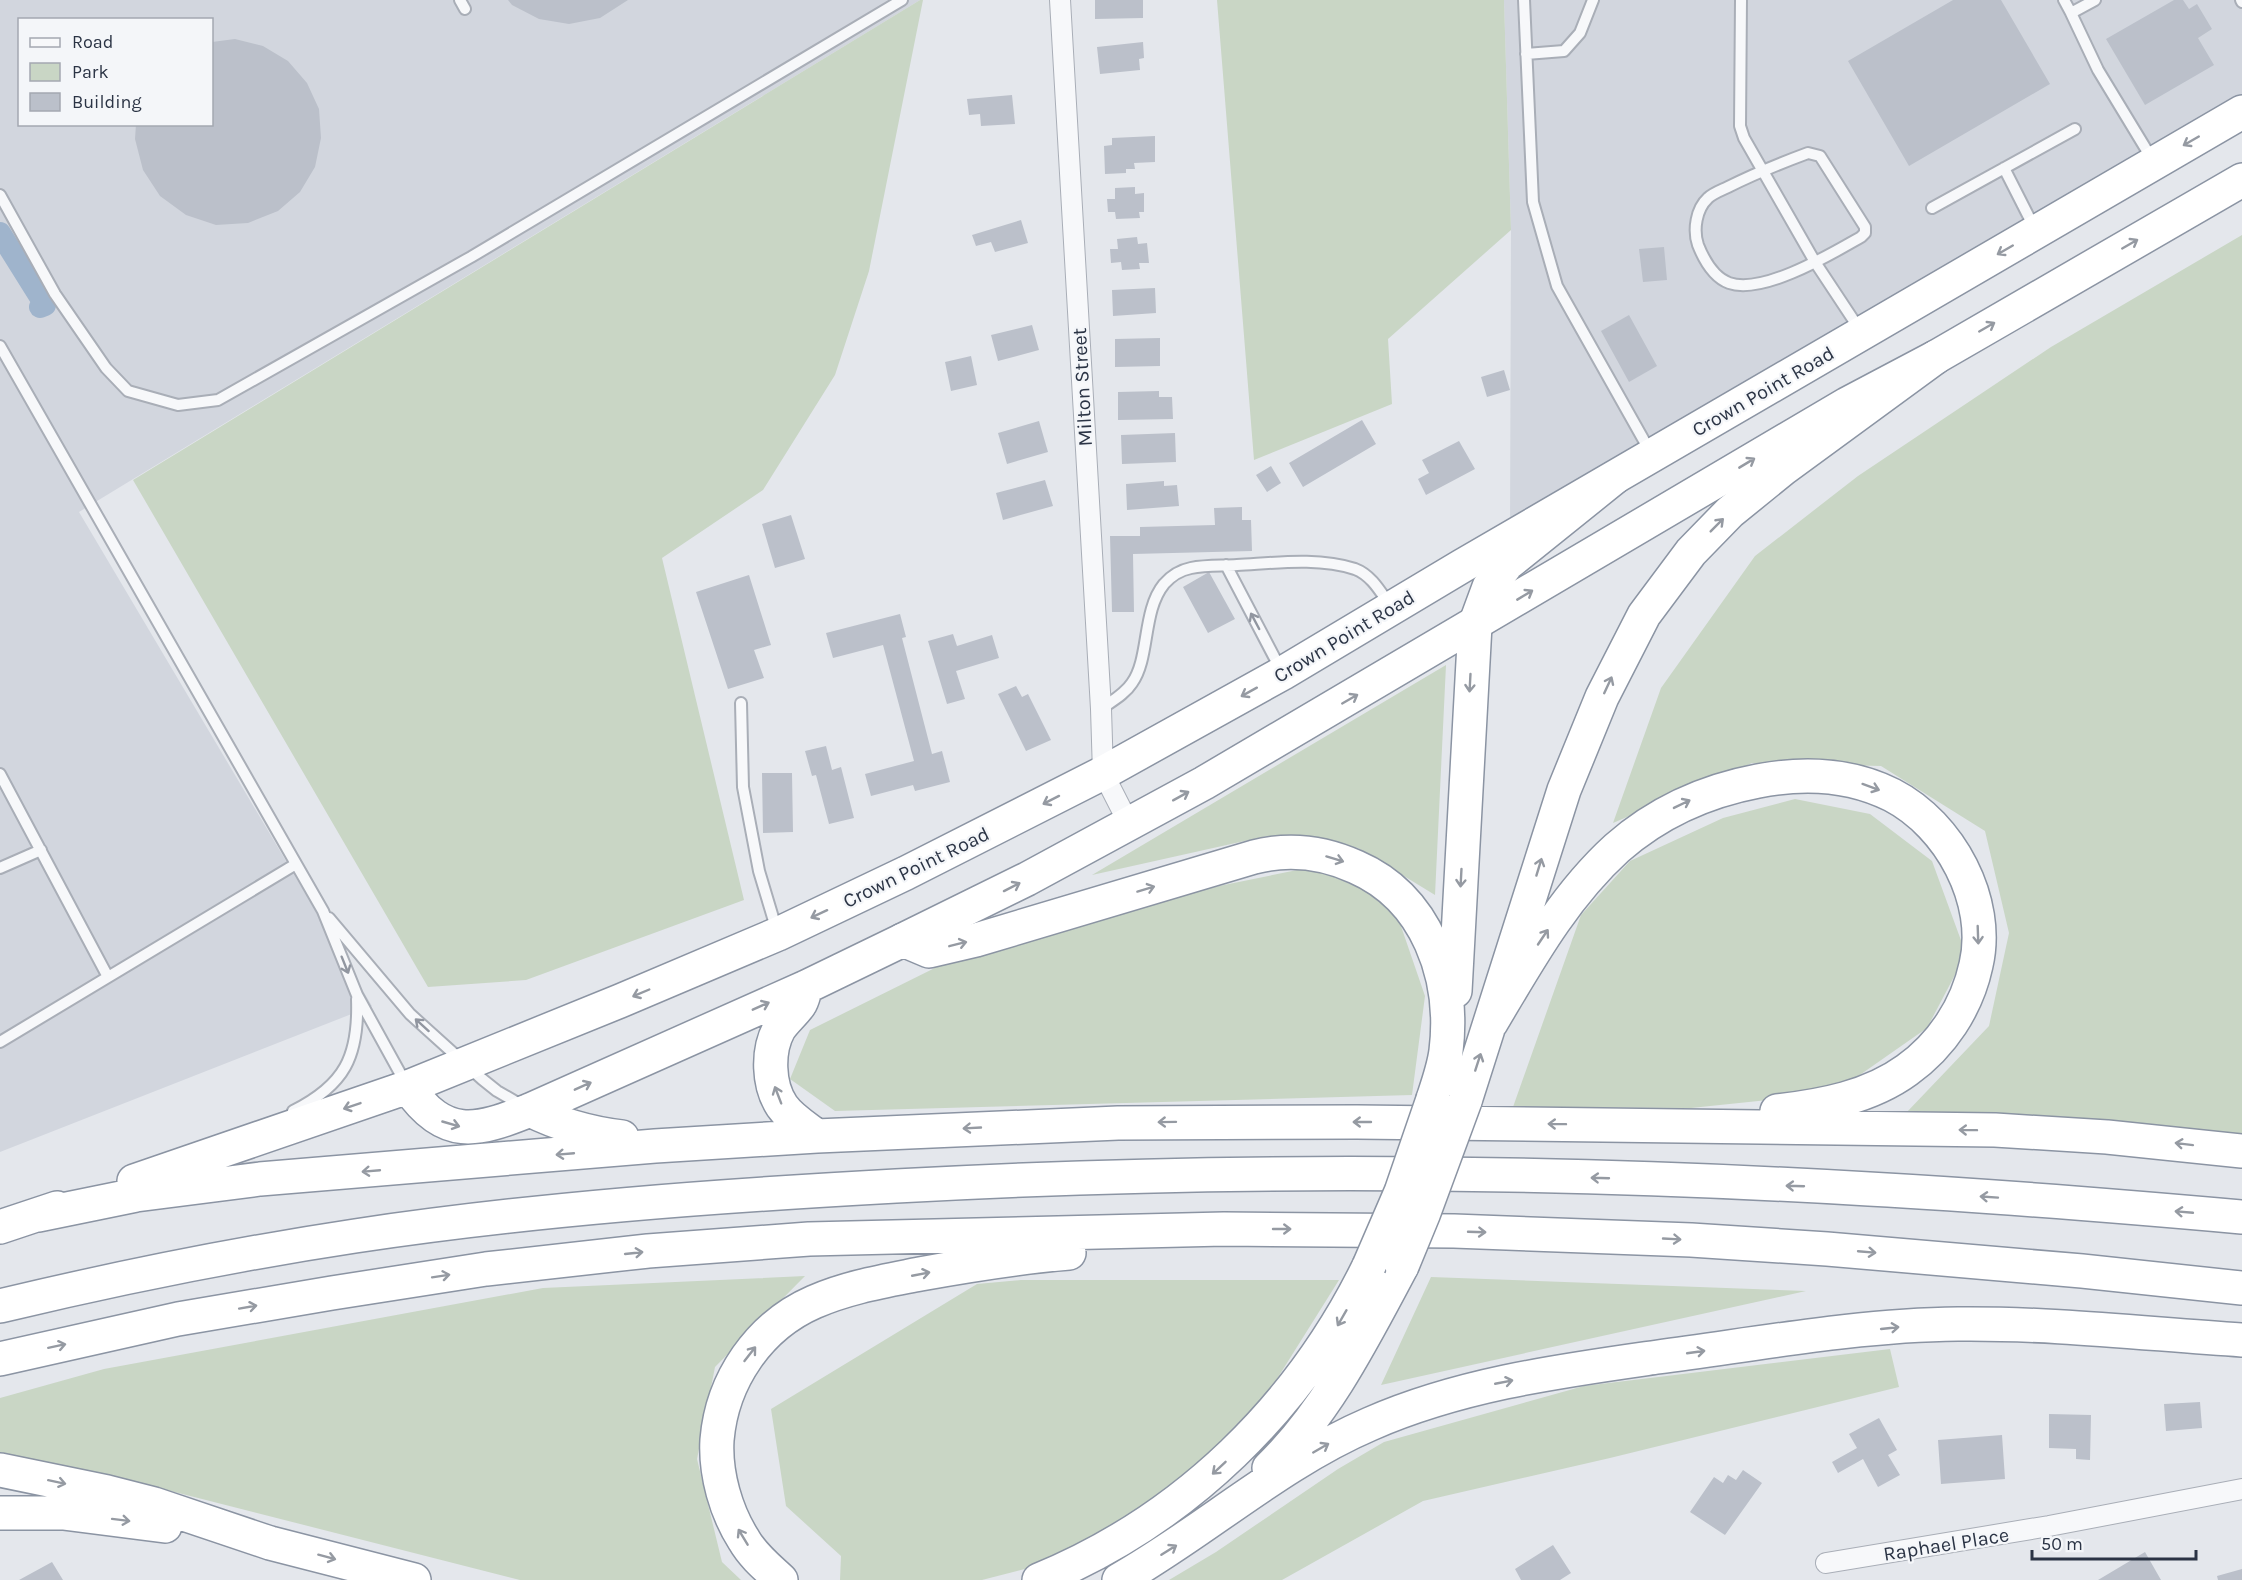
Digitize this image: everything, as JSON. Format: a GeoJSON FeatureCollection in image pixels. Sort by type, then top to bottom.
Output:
{"type":"FeatureCollection","features":[{"type":"Feature","properties":{"kind":"highway","name":"Crown Point Road"},"geometry":{"type":"LineString","coordinates":[[38,1215],[214,1152],[408,1087],[778,934],[886,882],[1103,773],[1282,673],[2242,112]]}},
{"type":"Feature","properties":{"kind":"highway"},"geometry":{"type":"LineString","coordinates":[[408,1087],[419,1104],[444,1123],[462,1127],[494,1123],[530,1110],[806,987],[1027,879],[1204,783],[1848,404],[1936,357],[2242,180]]}},
{"type":"Feature","properties":{"kind":"highway"},"geometry":{"type":"LineString","coordinates":[[1491,1023],[1564,790],[1602,697],[1644,615],[1691,552],[1730,512],[1802,455],[1936,357]]}},
{"type":"Feature","properties":{"kind":"highway"},"geometry":{"type":"LineString","coordinates":[[1446,1052],[1453,1018],[1455,992],[1475,625],[1490,587],[1507,564],[1614,478]]}},
{"type":"Feature","properties":{"kind":"highway"},"geometry":{"type":"LineString","coordinates":[[1039,1580],[1066,1569],[1128,1534],[1185,1496],[1215,1473],[1248,1440],[1298,1383],[1336,1328],[1369,1266],[1412,1164],[1491,1023],[1559,912],[1587,878],[1617,848],[1651,822],[1690,800],[1731,786],[1772,778],[1814,775],[1852,780],[1893,795],[1935,827],[1956,857],[1965,877],[1977,917],[1978,941],[1977,964],[1964,1004],[1954,1021],[1926,1056],[1905,1072],[1883,1084],[1832,1102],[1657,1125]]}},
{"type":"Feature","properties":{"kind":"highway"},"geometry":{"type":"LineString","coordinates":[[903,940],[930,951],[1269,853],[1299,852],[1316,853],[1347,862],[1378,878],[1401,896],[1428,935],[1442,973],[1447,1017],[1446,1052],[1449,1100],[1423,1215],[1402,1266],[1352,1358],[1319,1408],[1288,1450],[1220,1515]]}},
{"type":"Feature","properties":{"kind":"highway"},"geometry":{"type":"LineString","coordinates":[[806,987],[801,1003],[779,1029],[774,1044],[772,1073],[774,1088],[782,1105],[794,1119],[817,1136]]}},
{"type":"Feature","properties":{"kind":"highway"},"geometry":{"type":"LineString","coordinates":[[530,1110],[554,1122],[579,1130],[686,1145]]}},
{"type":"Feature","properties":{"kind":"highway"},"geometry":{"type":"LineString","coordinates":[[0,1227],[38,1215],[136,1195],[260,1179],[686,1145],[1021,1126],[1223,1121],[2005,1131],[2135,1139],[2242,1151]]}},
{"type":"Feature","properties":{"kind":"highway"},"geometry":{"type":"LineString","coordinates":[[0,1306],[216,1260],[356,1236],[471,1221],[607,1205],[748,1194],[1004,1180],[1319,1174],[1524,1175],[1866,1188],[2242,1217]]}},
{"type":"Feature","properties":{"kind":"highway"},"geometry":{"type":"LineString","coordinates":[[781,1580],[744,1541],[732,1517],[718,1472],[719,1419],[737,1371],[769,1332],[793,1313],[814,1302],[843,1291],[876,1283],[1037,1255],[1099,1250],[1156,1249],[1224,1229]]}},
{"type":"Feature","properties":{"kind":"highway"},"geometry":{"type":"LineString","coordinates":[[0,1359],[178,1319],[486,1269],[637,1253],[809,1239],[1224,1229],[1454,1231],[1691,1240],[1939,1258],[2242,1288]]}},
{"type":"Feature","properties":{"kind":"highway"},"geometry":{"type":"LineString","coordinates":[[1119,1580],[1172,1548],[1339,1438],[1372,1423],[1453,1394],[1580,1368],[1846,1332],[1933,1325],[2009,1325],[2242,1340]]}},
{"type":"Feature","properties":{"kind":"highway"},"geometry":{"type":"LineString","coordinates":[[0,1470],[154,1504],[270,1543],[414,1580]]}},
{"type":"Feature","properties":{"kind":"highway"},"geometry":{"type":"LineString","coordinates":[[0,1513],[63,1513],[100,1517],[270,1543]]}},
{"type":"Feature","properties":{"kind":"street","name":"Milton Street"},"geometry":{"type":"LineString","coordinates":[[1060,0],[1103,773]]}},
{"type":"Feature","properties":{"kind":"street"},"geometry":{"type":"LineString","coordinates":[[1103,773],[1130,824]]}},
{"type":"Feature","properties":{"kind":"street","name":"Raphael Place"},"geometry":{"type":"LineString","coordinates":[[1826,1563],[2049,1526],[2242,1489]]}},
{"type":"Feature","properties":{"kind":"lane"},"geometry":{"type":"LineString","coordinates":[[0,195],[55,294],[106,368],[128,391],[178,405],[218,400],[471,257],[902,0]]}},
{"type":"Feature","properties":{"kind":"lane"},"geometry":{"type":"LineString","coordinates":[[1524,0],[1533,202],[1557,286],[1652,456]]}},
{"type":"Feature","properties":{"kind":"lane"},"geometry":{"type":"LineString","coordinates":[[1526,54],[1564,51],[1580,33],[1593,0]]}},
{"type":"Feature","properties":{"kind":"lane"},"geometry":{"type":"LineString","coordinates":[[1741,0],[1740,126],[1744,138],[1815,262],[1862,333]]}},
{"type":"Feature","properties":{"kind":"lane"},"geometry":{"type":"LineString","coordinates":[[2064,0],[2098,70],[2154,162]]}},
{"type":"Feature","properties":{"kind":"lane"},"geometry":{"type":"LineString","coordinates":[[2071,13],[2095,0]]}},
{"type":"Feature","properties":{"kind":"lane"},"geometry":{"type":"LineString","coordinates":[[1932,208],[2075,129]]}},
{"type":"Feature","properties":{"kind":"lane"},"geometry":{"type":"LineString","coordinates":[[1808,153],[1820,156],[1865,227],[1865,233],[1815,262],[1762,284],[1730,283],[1714,274],[1702,255],[1696,239],[1696,221],[1701,207],[1709,197],[1763,169],[1808,153]]}},
{"type":"Feature","properties":{"kind":"lane"},"geometry":{"type":"LineString","coordinates":[[2004,168],[2036,231]]}},
{"type":"Feature","properties":{"kind":"lane"},"geometry":{"type":"LineString","coordinates":[[0,346],[323,910],[357,995],[408,1087]]}},
{"type":"Feature","properties":{"kind":"lane"},"geometry":{"type":"LineString","coordinates":[[1101,709],[1122,694],[1133,682],[1139,667],[1149,617],[1155,599],[1164,584],[1177,573],[1191,568],[1330,563],[1357,570],[1373,580],[1392,608]]}},
{"type":"Feature","properties":{"kind":"lane"},"geometry":{"type":"LineString","coordinates":[[1226,565],[1282,673]]}},
{"type":"Feature","properties":{"kind":"lane"},"geometry":{"type":"LineString","coordinates":[[741,703],[743,787],[749,826],[759,872],[778,934]]}},
{"type":"Feature","properties":{"kind":"lane"},"geometry":{"type":"LineString","coordinates":[[0,774],[108,977]]}},
{"type":"Feature","properties":{"kind":"lane"},"geometry":{"type":"LineString","coordinates":[[0,868],[40,850]]}},
{"type":"Feature","properties":{"kind":"lane"},"geometry":{"type":"LineString","coordinates":[[0,1042],[296,864]]}},
{"type":"Feature","properties":{"kind":"lane"},"geometry":{"type":"LineString","coordinates":[[323,910],[410,1014],[497,1091],[530,1110]]}},
{"type":"Feature","properties":{"kind":"lane"},"geometry":{"type":"LineString","coordinates":[[214,1152],[318,1096],[343,1072],[355,1045],[358,1028],[357,995]]}},
{"type":"Feature","properties":{"kind":"shaded area"},"geometry":{"type":"Polygon","coordinates":[[[0,0],[920,0],[79,512],[372,1006],[0,1152],[0,0]]]}},
{"type":"Feature","properties":{"kind":"shaded area"},"geometry":{"type":"Polygon","coordinates":[[[1504,0],[2242,0],[2242,112],[1510,538],[1511,230],[1504,0]]]}},
{"type":"Feature","properties":{"kind":"green space"},"geometry":{"type":"Polygon","coordinates":[[[923,0],[869,271],[835,375],[763,490],[662,558],[744,900],[526,980],[428,987],[133,480],[923,0]]]}},
{"type":"Feature","properties":{"kind":"green space"},"geometry":{"type":"Polygon","coordinates":[[[1217,0],[1504,0],[1511,230],[1388,339],[1392,404],[1254,460],[1217,0]]]}},
{"type":"Feature","properties":{"kind":"green space"},"geometry":{"type":"Polygon","coordinates":[[[2242,235],[2242,1147],[1906,1113],[1989,1026],[2009,933],[1985,831],[1881,766],[1752,763],[1613,823],[1661,688],[1755,556],[1858,476],[2051,347],[2242,235]]]}},
{"type":"Feature","properties":{"kind":"green space"},"geometry":{"type":"Polygon","coordinates":[[[1446,665],[1435,895],[1358,848],[1267,836],[1092,875],[1446,665]]]}},
{"type":"Feature","properties":{"kind":"green space"},"geometry":{"type":"Polygon","coordinates":[[[1795,799],[1870,814],[1932,861],[1966,954],[1927,1028],[1834,1093],[1691,1108],[1513,1107],[1581,915],[1630,861],[1723,818],[1795,799]]]}},
{"type":"Feature","properties":{"kind":"green space"},"geometry":{"type":"Polygon","coordinates":[[[1312,867],[1393,903],[1425,996],[1412,1095],[835,1111],[790,1079],[810,1030],[969,951],[1219,886],[1312,867]]]}},
{"type":"Feature","properties":{"kind":"green space"},"geometry":{"type":"Polygon","coordinates":[[[805,1276],[715,1367],[697,1459],[722,1562],[741,1580],[520,1580],[155,1487],[0,1452],[0,1398],[104,1369],[543,1288],[805,1276]]]}},
{"type":"Feature","properties":{"kind":"green space"},"geometry":{"type":"Polygon","coordinates":[[[1431,1277],[1806,1291],[1381,1385],[1431,1277]]]}},
{"type":"Feature","properties":{"kind":"green space"},"geometry":{"type":"Polygon","coordinates":[[[1021,1280],[1339,1280],[1270,1390],[1176,1487],[1044,1564],[982,1580],[840,1580],[841,1556],[786,1506],[771,1409],[977,1284],[1021,1280]]]}},
{"type":"Feature","properties":{"kind":"green space"},"geometry":{"type":"Polygon","coordinates":[[[1890,1349],[1899,1387],[1423,1501],[1282,1580],[1169,1580],[1216,1552],[1338,1469],[1384,1442],[1584,1386],[1890,1349]]]}},
{"type":"Feature","properties":{"kind":"building"},"geometry":{"type":"Polygon","coordinates":[[[508,0],[628,0],[600,18],[569,24],[539,19],[512,5],[508,0]]]}},
{"type":"Feature","properties":{"kind":"building"},"geometry":{"type":"Polygon","coordinates":[[[1095,0],[1143,0],[1143,18],[1095,19],[1095,0]]]}},
{"type":"Feature","properties":{"kind":"building"},"geometry":{"type":"Polygon","coordinates":[[[1953,0],[2001,0],[2050,84],[1909,166],[1848,61],[1953,0]]]}},
{"type":"Feature","properties":{"kind":"building"},"geometry":{"type":"Polygon","coordinates":[[[2174,0],[2183,0],[2189,9],[2197,4],[2212,29],[2198,38],[2214,65],[2145,105],[2106,39],[2174,0]]]}},
{"type":"Feature","properties":{"kind":"building"},"geometry":{"type":"Polygon","coordinates":[[[235,39],[263,46],[288,61],[307,83],[319,109],[321,138],[315,167],[300,192],[278,211],[248,223],[216,225],[186,215],[160,196],[143,170],[135,139],[136,126],[213,126],[213,42],[235,39]]]}},
{"type":"Feature","properties":{"kind":"building"},"geometry":{"type":"Polygon","coordinates":[[[1143,42],[1144,58],[1139,59],[1140,70],[1100,74],[1097,47],[1143,42]]]}},
{"type":"Feature","properties":{"kind":"building"},"geometry":{"type":"Polygon","coordinates":[[[1012,95],[1015,124],[981,126],[980,114],[969,115],[967,99],[1012,95]]]}},
{"type":"Feature","properties":{"kind":"building"},"geometry":{"type":"Polygon","coordinates":[[[1155,136],[1155,162],[1134,163],[1135,169],[1126,169],[1126,173],[1105,174],[1104,146],[1112,145],[1112,138],[1155,136]]]}},
{"type":"Feature","properties":{"kind":"building"},"geometry":{"type":"Polygon","coordinates":[[[1135,187],[1135,194],[1144,193],[1144,212],[1139,212],[1140,218],[1116,219],[1115,212],[1108,212],[1107,199],[1115,199],[1115,188],[1135,187]]]}},
{"type":"Feature","properties":{"kind":"building"},"geometry":{"type":"Polygon","coordinates":[[[1021,220],[1028,243],[995,252],[991,242],[976,246],[972,235],[1021,220]]]}},
{"type":"Feature","properties":{"kind":"building"},"geometry":{"type":"Polygon","coordinates":[[[1137,237],[1138,244],[1147,243],[1149,263],[1139,263],[1140,269],[1122,270],[1121,262],[1111,263],[1110,249],[1118,249],[1117,239],[1137,237]]]}},
{"type":"Feature","properties":{"kind":"building"},"geometry":{"type":"Polygon","coordinates":[[[1664,247],[1667,280],[1643,282],[1639,249],[1664,247]]]}},
{"type":"Feature","properties":{"kind":"building"},"geometry":{"type":"Polygon","coordinates":[[[1155,288],[1156,313],[1113,316],[1112,290],[1155,288]]]}},
{"type":"Feature","properties":{"kind":"building"},"geometry":{"type":"Polygon","coordinates":[[[1629,315],[1657,366],[1629,382],[1601,331],[1629,315]]]}},
{"type":"Feature","properties":{"kind":"building"},"geometry":{"type":"Polygon","coordinates":[[[1032,325],[1039,350],[998,361],[991,335],[1032,325]]]}},
{"type":"Feature","properties":{"kind":"building"},"geometry":{"type":"Polygon","coordinates":[[[1160,338],[1160,366],[1115,367],[1115,339],[1160,338]]]}},
{"type":"Feature","properties":{"kind":"building"},"geometry":{"type":"Polygon","coordinates":[[[971,356],[977,385],[951,391],[945,362],[971,356]]]}},
{"type":"Feature","properties":{"kind":"building"},"geometry":{"type":"Polygon","coordinates":[[[1504,370],[1510,390],[1487,397],[1481,377],[1504,370]]]}},
{"type":"Feature","properties":{"kind":"building"},"geometry":{"type":"Polygon","coordinates":[[[1159,391],[1159,397],[1172,397],[1173,419],[1118,420],[1118,392],[1159,391]]]}},
{"type":"Feature","properties":{"kind":"building"},"geometry":{"type":"Polygon","coordinates":[[[1362,420],[1376,444],[1303,487],[1289,463],[1362,420]]]}},
{"type":"Feature","properties":{"kind":"building"},"geometry":{"type":"Polygon","coordinates":[[[1039,421],[1048,452],[1007,464],[998,433],[1039,421]]]}},
{"type":"Feature","properties":{"kind":"building"},"geometry":{"type":"Polygon","coordinates":[[[1175,433],[1176,462],[1122,464],[1121,435],[1175,433]]]}},
{"type":"Feature","properties":{"kind":"building"},"geometry":{"type":"Polygon","coordinates":[[[1459,441],[1475,469],[1426,495],[1418,479],[1429,473],[1422,460],[1459,441]]]}},
{"type":"Feature","properties":{"kind":"building"},"geometry":{"type":"Polygon","coordinates":[[[1271,466],[1281,483],[1267,492],[1256,475],[1271,466]]]}},
{"type":"Feature","properties":{"kind":"building"},"geometry":{"type":"Polygon","coordinates":[[[1045,480],[1053,506],[1003,520],[996,493],[1045,480]]]}},
{"type":"Feature","properties":{"kind":"building"},"geometry":{"type":"Polygon","coordinates":[[[1164,481],[1164,486],[1177,485],[1179,506],[1127,510],[1126,484],[1164,481]]]}},
{"type":"Feature","properties":{"kind":"building"},"geometry":{"type":"Polygon","coordinates":[[[1242,507],[1242,520],[1251,520],[1252,551],[1133,554],[1134,612],[1112,612],[1110,536],[1140,536],[1140,527],[1215,525],[1214,508],[1242,507]]]}},
{"type":"Feature","properties":{"kind":"building"},"geometry":{"type":"Polygon","coordinates":[[[791,515],[805,559],[775,568],[762,524],[791,515]]]}},
{"type":"Feature","properties":{"kind":"building"},"geometry":{"type":"Polygon","coordinates":[[[1209,572],[1235,619],[1208,633],[1183,587],[1209,572]]]}},
{"type":"Feature","properties":{"kind":"building"},"geometry":{"type":"Polygon","coordinates":[[[749,575],[771,645],[754,650],[764,678],[728,689],[696,592],[749,575]]]}},
{"type":"Feature","properties":{"kind":"building"},"geometry":{"type":"Polygon","coordinates":[[[900,614],[906,637],[902,638],[932,754],[942,751],[950,782],[915,791],[913,785],[871,796],[865,774],[914,761],[883,645],[833,658],[826,633],[900,614]]]}},
{"type":"Feature","properties":{"kind":"building"},"geometry":{"type":"Polygon","coordinates":[[[953,634],[957,646],[992,635],[999,658],[956,671],[965,699],[947,704],[928,641],[953,634]]]}},
{"type":"Feature","properties":{"kind":"building"},"geometry":{"type":"Polygon","coordinates":[[[1016,686],[1022,697],[1028,694],[1051,740],[1026,751],[998,694],[1016,686]]]}},
{"type":"Feature","properties":{"kind":"building"},"geometry":{"type":"Polygon","coordinates":[[[826,746],[832,770],[841,767],[854,818],[829,824],[816,775],[812,776],[805,751],[826,746]]]}},
{"type":"Feature","properties":{"kind":"building"},"geometry":{"type":"Polygon","coordinates":[[[762,773],[792,773],[793,832],[763,833],[762,773]]]}},
{"type":"Feature","properties":{"kind":"building"},"geometry":{"type":"Polygon","coordinates":[[[2200,1402],[2202,1428],[2166,1431],[2164,1404],[2200,1402]]]}},
{"type":"Feature","properties":{"kind":"building"},"geometry":{"type":"Polygon","coordinates":[[[2049,1414],[2091,1415],[2090,1460],[2076,1459],[2076,1449],[2049,1448],[2049,1414]]]}},
{"type":"Feature","properties":{"kind":"building"},"geometry":{"type":"Polygon","coordinates":[[[1879,1418],[1897,1450],[1888,1455],[1900,1475],[1878,1487],[1863,1459],[1838,1473],[1832,1462],[1857,1448],[1849,1434],[1879,1418]]]}},
{"type":"Feature","properties":{"kind":"building"},"geometry":{"type":"Polygon","coordinates":[[[2002,1435],[2005,1479],[1941,1484],[1938,1440],[2002,1435]]]}},
{"type":"Feature","properties":{"kind":"building"},"geometry":{"type":"Polygon","coordinates":[[[1743,1470],[1762,1483],[1725,1535],[1690,1512],[1714,1477],[1723,1483],[1728,1475],[1736,1480],[1743,1470]]]}},
{"type":"Feature","properties":{"kind":"building"},"geometry":{"type":"Polygon","coordinates":[[[1553,1545],[1571,1573],[1560,1580],[1521,1580],[1515,1569],[1553,1545]]]}},
{"type":"Feature","properties":{"kind":"building"},"geometry":{"type":"Polygon","coordinates":[[[2145,1552],[2161,1580],[2098,1580],[2145,1552]]]}},
{"type":"Feature","properties":{"kind":"building"},"geometry":{"type":"Polygon","coordinates":[[[52,1562],[63,1580],[19,1580],[52,1562]]]}},
{"type":"Feature","properties":{"kind":"building"},"geometry":{"type":"Polygon","coordinates":[[[2242,1569],[2242,1580],[2218,1580],[2217,1576],[2242,1569]]]}},
{"type":"Feature","properties":{"kind":"waterway"},"geometry":{"type":"LineString","coordinates":[[0,233],[45,305],[40,307]]}}]}
